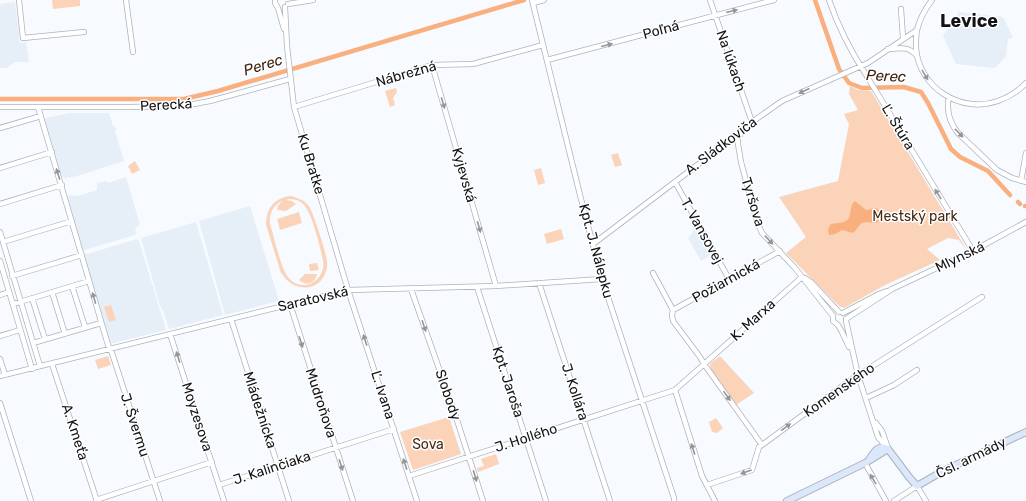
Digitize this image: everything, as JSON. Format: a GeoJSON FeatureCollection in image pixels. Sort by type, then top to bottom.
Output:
{"type":"FeatureCollection","features":[{"type":"Feature","properties":{"kind":"street"},"geometry":{"type":"LineString","coordinates":[[19,0],[23,38],[84,32]]}},
{"type":"Feature","properties":{"kind":"street"},"geometry":{"type":"LineString","coordinates":[[126,0],[133,52]]}},
{"type":"Feature","properties":{"kind":"street","name":"Ku Bratke"},"geometry":{"type":"LineString","coordinates":[[275,0],[275,5],[278,8],[286,34]]}},
{"type":"Feature","properties":{"kind":"street"},"geometry":{"type":"LineString","coordinates":[[278,8],[282,8],[287,4],[311,0]]}},
{"type":"Feature","properties":{"kind":"street"},"geometry":{"type":"LineString","coordinates":[[533,1],[544,0]]}},
{"type":"Feature","properties":{"kind":"street","name":"Na lúkach"},"geometry":{"type":"LineString","coordinates":[[710,0],[754,121]]}},
{"type":"Feature","properties":{"kind":"street","name":"Poľná"},"geometry":{"type":"LineString","coordinates":[[547,60],[774,0]]}},
{"type":"Feature","properties":{"kind":"street","name":"Ľ. Štúra"},"geometry":{"type":"LineString","coordinates":[[829,0],[836,22],[855,58],[973,251]]}},
{"type":"Feature","properties":{"kind":"street"},"geometry":{"type":"LineString","coordinates":[[918,57],[917,30],[925,11],[932,0]]}},
{"type":"Feature","properties":{"kind":"street","name":"Kpt. J. Nálepku"},"geometry":{"type":"LineString","coordinates":[[533,1],[602,279],[675,500]]}},
{"type":"Feature","properties":{"kind":"street","name":"Ku Bratke"},"geometry":{"type":"LineString","coordinates":[[287,4],[286,34],[294,107],[348,290]]}},
{"type":"Feature","properties":{"kind":"street"},"geometry":{"type":"LineString","coordinates":[[901,9],[904,38]]}},
{"type":"Feature","properties":{"kind":"street","name":"A. Sládkoviča"},"geometry":{"type":"LineString","coordinates":[[593,244],[729,141],[738,137],[754,121],[782,101],[840,74],[868,63],[917,30]]}},
{"type":"Feature","properties":{"kind":"street","name":"Nábrežná"},"geometry":{"type":"LineString","coordinates":[[294,107],[432,65],[473,64],[543,45]]}},
{"type":"Feature","properties":{"kind":"street"},"geometry":{"type":"LineString","coordinates":[[886,50],[902,48],[914,52],[918,57],[926,77],[934,87],[949,97],[965,103],[985,104],[1003,99],[1014,94],[1026,84]]}},
{"type":"Feature","properties":{"kind":"street","name":"Kyjevská"},"geometry":{"type":"LineString","coordinates":[[432,65],[496,286]]}},
{"type":"Feature","properties":{"kind":"street","name":"Perecká"},"geometry":{"type":"LineString","coordinates":[[0,106],[183,106],[210,101],[290,79]]}},
{"type":"Feature","properties":{"kind":"street"},"geometry":{"type":"LineString","coordinates":[[949,97],[947,105],[949,118],[955,130],[997,170],[1012,178],[1024,181],[1026,153]]}},
{"type":"Feature","properties":{"kind":"street"},"geometry":{"type":"LineString","coordinates":[[38,106],[101,323],[110,349]]}},
{"type":"Feature","properties":{"kind":"street"},"geometry":{"type":"LineString","coordinates":[[0,128],[41,116]]}},
{"type":"Feature","properties":{"kind":"street","name":"Tyršova"},"geometry":{"type":"LineString","coordinates":[[738,137],[741,162],[757,222],[762,233],[802,276],[833,316]]}},
{"type":"Feature","properties":{"kind":"street"},"geometry":{"type":"LineString","coordinates":[[0,168],[52,152]]}},
{"type":"Feature","properties":{"kind":"street","name":"T. Vansovej"},"geometry":{"type":"LineString","coordinates":[[674,182],[729,279]]}},
{"type":"Feature","properties":{"kind":"street"},"geometry":{"type":"LineString","coordinates":[[0,204],[62,185]]}},
{"type":"Feature","properties":{"kind":"street"},"geometry":{"type":"LineString","coordinates":[[3,242],[72,221]]}},
{"type":"Feature","properties":{"kind":"street","name":"Mlynská"},"geometry":{"type":"LineString","coordinates":[[841,313],[973,251],[1026,222]]}},
{"type":"Feature","properties":{"kind":"street"},"geometry":{"type":"LineString","coordinates":[[0,232],[40,366]]}},
{"type":"Feature","properties":{"kind":"street","name":"Požiarnická"},"geometry":{"type":"LineString","coordinates":[[673,310],[780,251]]}},
{"type":"Feature","properties":{"kind":"street"},"geometry":{"type":"LineString","coordinates":[[12,276],[82,255]]}},
{"type":"Feature","properties":{"kind":"street"},"geometry":{"type":"LineString","coordinates":[[0,261],[32,369]]}},
{"type":"Feature","properties":{"kind":"street"},"geometry":{"type":"LineString","coordinates":[[2,268],[10,266]]}},
{"type":"Feature","properties":{"kind":"street"},"geometry":{"type":"LineString","coordinates":[[653,273],[673,310],[673,321],[700,356],[704,364],[762,445],[759,447],[752,470],[707,485]]}},
{"type":"Feature","properties":{"kind":"street","name":"Tyršova"},"geometry":{"type":"LineString","coordinates":[[802,276],[811,282],[841,313]]}},
{"type":"Feature","properties":{"kind":"street","name":"K. Marxa"},"geometry":{"type":"LineString","coordinates":[[642,400],[675,390],[802,276]]}},
{"type":"Feature","properties":{"kind":"street","name":"Saratovská"},"geometry":{"type":"LineString","coordinates":[[0,359],[2,376],[348,290],[496,286],[602,279]]}},
{"type":"Feature","properties":{"kind":"street"},"geometry":{"type":"LineString","coordinates":[[13,304],[89,281]]}},
{"type":"Feature","properties":{"kind":"street","name":"J. Kollára"},"geometry":{"type":"LineString","coordinates":[[539,283],[610,501]]}},
{"type":"Feature","properties":{"kind":"street"},"geometry":{"type":"LineString","coordinates":[[72,286],[85,328]]}},
{"type":"Feature","properties":{"kind":"street","name":"Kpt. Jaroša"},"geometry":{"type":"LineString","coordinates":[[477,286],[546,501]]}},
{"type":"Feature","properties":{"kind":"street","name":"Slobody"},"geometry":{"type":"LineString","coordinates":[[411,289],[469,457],[482,501]]}},
{"type":"Feature","properties":{"kind":"street","name":"Mlynská"},"geometry":{"type":"LineString","coordinates":[[846,320],[892,289]]}},
{"type":"Feature","properties":{"kind":"street","name":"Ľ. Ivana"},"geometry":{"type":"LineString","coordinates":[[348,290],[417,501]]}},
{"type":"Feature","properties":{"kind":"street"},"geometry":{"type":"LineString","coordinates":[[0,295],[9,292]]}},
{"type":"Feature","properties":{"kind":"street"},"geometry":{"type":"LineString","coordinates":[[52,292],[65,334]]}},
{"type":"Feature","properties":{"kind":"street","name":"Komenského"},"geometry":{"type":"LineString","coordinates":[[762,445],[858,375],[982,297]]}},
{"type":"Feature","properties":{"kind":"street"},"geometry":{"type":"LineString","coordinates":[[32,298],[45,339]]}},
{"type":"Feature","properties":{"kind":"street","name":"Mudroňova"},"geometry":{"type":"LineString","coordinates":[[290,304],[353,501]]}},
{"type":"Feature","properties":{"kind":"street"},"geometry":{"type":"LineString","coordinates":[[852,354],[838,325],[833,322],[833,316],[841,313],[846,320],[852,354],[874,420],[878,437],[876,449],[867,462],[867,469],[886,501]]}},
{"type":"Feature","properties":{"kind":"street","name":"Mládežnícka"},"geometry":{"type":"LineString","coordinates":[[232,319],[290,501]]}},
{"type":"Feature","properties":{"kind":"street"},"geometry":{"type":"LineString","coordinates":[[838,325],[841,325],[846,320]]}},
{"type":"Feature","properties":{"kind":"street"},"geometry":{"type":"LineString","coordinates":[[33,343],[101,323]]}},
{"type":"Feature","properties":{"kind":"street"},"geometry":{"type":"LineString","coordinates":[[0,336],[20,330]]}},
{"type":"Feature","properties":{"kind":"street","name":"Moyzesova"},"geometry":{"type":"LineString","coordinates":[[170,334],[224,501]]}},
{"type":"Feature","properties":{"kind":"street","name":"J. Švermu"},"geometry":{"type":"LineString","coordinates":[[110,349],[160,501]]}},
{"type":"Feature","properties":{"kind":"street","name":"A. Kmeťa"},"geometry":{"type":"LineString","coordinates":[[52,364],[97,500]]}},
{"type":"Feature","properties":{"kind":"street"},"geometry":{"type":"LineString","coordinates":[[866,398],[894,385],[917,370]]}},
{"type":"Feature","properties":{"kind":"street"},"geometry":{"type":"LineString","coordinates":[[675,390],[702,475],[715,501]]}},
{"type":"Feature","properties":{"kind":"street","name":"J. Hollého"},"geometry":{"type":"LineString","coordinates":[[409,476],[642,400]]}},
{"type":"Feature","properties":{"kind":"street"},"geometry":{"type":"LineString","coordinates":[[0,403],[31,501]]}},
{"type":"Feature","properties":{"kind":"street"},"geometry":{"type":"LineString","coordinates":[[874,420],[882,431],[888,449]]}},
{"type":"Feature","properties":{"kind":"street","name":"J. Kalinčiaka"},"geometry":{"type":"LineString","coordinates":[[219,485],[394,429]]}},
{"type":"Feature","properties":{"kind":"street","name":"Čsl. armády"},"geometry":{"type":"LineString","coordinates":[[917,486],[943,471],[1026,432]]}},
{"type":"Feature","properties":{"kind":"street"},"geometry":{"type":"LineString","coordinates":[[878,437],[917,486],[926,501]]}},
{"type":"Feature","properties":{"kind":"street"},"geometry":{"type":"LineString","coordinates":[[876,449],[882,447],[888,449]]}},
{"type":"Feature","properties":{"kind":"street"},"geometry":{"type":"LineString","coordinates":[[787,501],[867,462],[888,449]]}},
{"type":"Feature","properties":{"kind":"street"},"geometry":{"type":"LineString","coordinates":[[97,500],[212,462]]}},
{"type":"Feature","properties":{"kind":"street"},"geometry":{"type":"LineString","coordinates":[[894,501],[917,486]]}},
{"type":"Feature","properties":{"kind":"shaded area"},"geometry":{"type":"Polygon","coordinates":[[[15,2],[20,43],[26,42],[29,62],[15,62],[6,68],[0,68],[0,4],[15,2]]]}},
{"type":"Feature","properties":{"kind":"shaded area"},"geometry":{"type":"Polygon","coordinates":[[[959,12],[1003,17],[1013,38],[1008,39],[1006,56],[995,68],[956,64],[943,36],[959,12]]]}},
{"type":"Feature","properties":{"kind":"shaded area"},"geometry":{"type":"Polygon","coordinates":[[[70,113],[109,113],[113,126],[116,128],[115,131],[124,161],[77,176],[65,178],[61,176],[44,121],[45,118],[70,113]]]}},
{"type":"Feature","properties":{"kind":"shaded area"},"geometry":{"type":"Polygon","coordinates":[[[126,177],[140,225],[135,228],[135,235],[85,250],[81,248],[68,198],[69,195],[78,196],[97,190],[97,183],[107,181],[108,183],[126,177]]]}},
{"type":"Feature","properties":{"kind":"shaded area"},"geometry":{"type":"Polygon","coordinates":[[[855,201],[866,210],[875,208],[878,209],[881,214],[878,222],[862,223],[853,233],[842,230],[835,234],[829,235],[828,230],[830,225],[844,222],[848,219],[855,201]]]}},
{"type":"Feature","properties":{"kind":"shaded area"},"geometry":{"type":"Polygon","coordinates":[[[250,206],[279,301],[225,315],[199,221],[250,206]]]}},
{"type":"Feature","properties":{"kind":"shaded area"},"geometry":{"type":"Polygon","coordinates":[[[196,222],[223,315],[169,329],[163,310],[160,306],[141,238],[196,222]]]}},
{"type":"Feature","properties":{"kind":"shaded area"},"geometry":{"type":"Polygon","coordinates":[[[696,228],[711,255],[701,261],[688,238],[696,228]]]}},
{"type":"Feature","properties":{"kind":"shaded area"},"geometry":{"type":"Polygon","coordinates":[[[137,239],[139,241],[166,330],[109,344],[84,255],[137,239]]]}},
{"type":"Feature","properties":{"kind":"green space"},"geometry":{"type":"Polygon","coordinates":[[[52,0],[80,0],[80,6],[53,9],[52,0]]]}},
{"type":"Feature","properties":{"kind":"green space","name":"Mestský park"},"geometry":{"type":"Polygon","coordinates":[[[850,86],[858,90],[871,91],[965,248],[959,240],[948,238],[927,249],[940,260],[885,285],[844,308],[839,306],[786,253],[806,237],[779,197],[838,181],[849,124],[844,114],[858,110],[849,94],[850,86]]]}},
{"type":"Feature","properties":{"kind":"green space"},"geometry":{"type":"Polygon","coordinates":[[[396,88],[397,92],[393,98],[395,105],[390,107],[385,91],[396,88]]]}},
{"type":"Feature","properties":{"kind":"green space"},"geometry":{"type":"Polygon","coordinates":[[[618,153],[622,165],[615,167],[611,155],[618,153]]]}},
{"type":"Feature","properties":{"kind":"green space"},"geometry":{"type":"Polygon","coordinates":[[[135,161],[140,170],[132,174],[128,166],[135,161]]]}},
{"type":"Feature","properties":{"kind":"green space"},"geometry":{"type":"Polygon","coordinates":[[[541,168],[545,183],[538,185],[534,170],[541,168]]]}},
{"type":"Feature","properties":{"kind":"green space"},"geometry":{"type":"Polygon","coordinates":[[[292,196],[304,201],[309,206],[326,255],[327,267],[324,275],[320,281],[308,287],[294,285],[282,274],[266,225],[268,213],[273,204],[276,201],[292,196]],[[286,200],[292,201],[296,204],[286,211],[277,210],[282,201],[279,203],[274,207],[271,213],[270,224],[285,273],[294,282],[300,285],[306,285],[312,283],[321,274],[323,260],[310,214],[303,204],[296,200],[286,200]]]}},
{"type":"Feature","properties":{"kind":"green space"},"geometry":{"type":"Polygon","coordinates":[[[299,212],[302,223],[280,230],[277,219],[299,212]]]}},
{"type":"Feature","properties":{"kind":"green space"},"geometry":{"type":"Polygon","coordinates":[[[561,229],[564,239],[547,244],[544,234],[561,229]]]}},
{"type":"Feature","properties":{"kind":"green space"},"geometry":{"type":"Polygon","coordinates":[[[317,263],[319,270],[310,271],[309,264],[317,263]]]}},
{"type":"Feature","properties":{"kind":"green space"},"geometry":{"type":"Polygon","coordinates":[[[305,274],[317,274],[312,282],[304,283],[299,280],[305,274]]]}},
{"type":"Feature","properties":{"kind":"green space"},"geometry":{"type":"Polygon","coordinates":[[[111,305],[116,320],[109,322],[104,307],[111,305]]]}},
{"type":"Feature","properties":{"kind":"green space"},"geometry":{"type":"Polygon","coordinates":[[[108,356],[111,365],[98,369],[95,360],[108,356]]]}},
{"type":"Feature","properties":{"kind":"green space"},"geometry":{"type":"Polygon","coordinates":[[[720,356],[754,393],[736,405],[711,370],[710,364],[720,356]]]}},
{"type":"Feature","properties":{"kind":"green space","name":"Sova"},"geometry":{"type":"Polygon","coordinates":[[[449,417],[461,454],[413,470],[400,432],[449,417]]]}},
{"type":"Feature","properties":{"kind":"green space"},"geometry":{"type":"Polygon","coordinates":[[[716,418],[723,428],[717,433],[712,432],[709,422],[716,418]]]}},
{"type":"Feature","properties":{"kind":"green space"},"geometry":{"type":"Polygon","coordinates":[[[496,454],[499,464],[478,472],[477,468],[484,466],[481,459],[496,454]]]}},
{"type":"Feature","properties":{"kind":"waterway","name":"Perec"},"geometry":{"type":"LineString","coordinates":[[0,99],[184,99],[218,91],[524,0]]}},
{"type":"Feature","properties":{"kind":"waterway","name":"Perec"},"geometry":{"type":"LineString","coordinates":[[815,0],[839,69],[849,83],[862,88],[904,87],[921,92],[951,149],[960,157],[988,171],[1010,195]]}},
{"type":"Feature","properties":{"kind":"district","name":"Levice"},"geometry":{"type":"Point","coordinates":[969,21]}}]}
